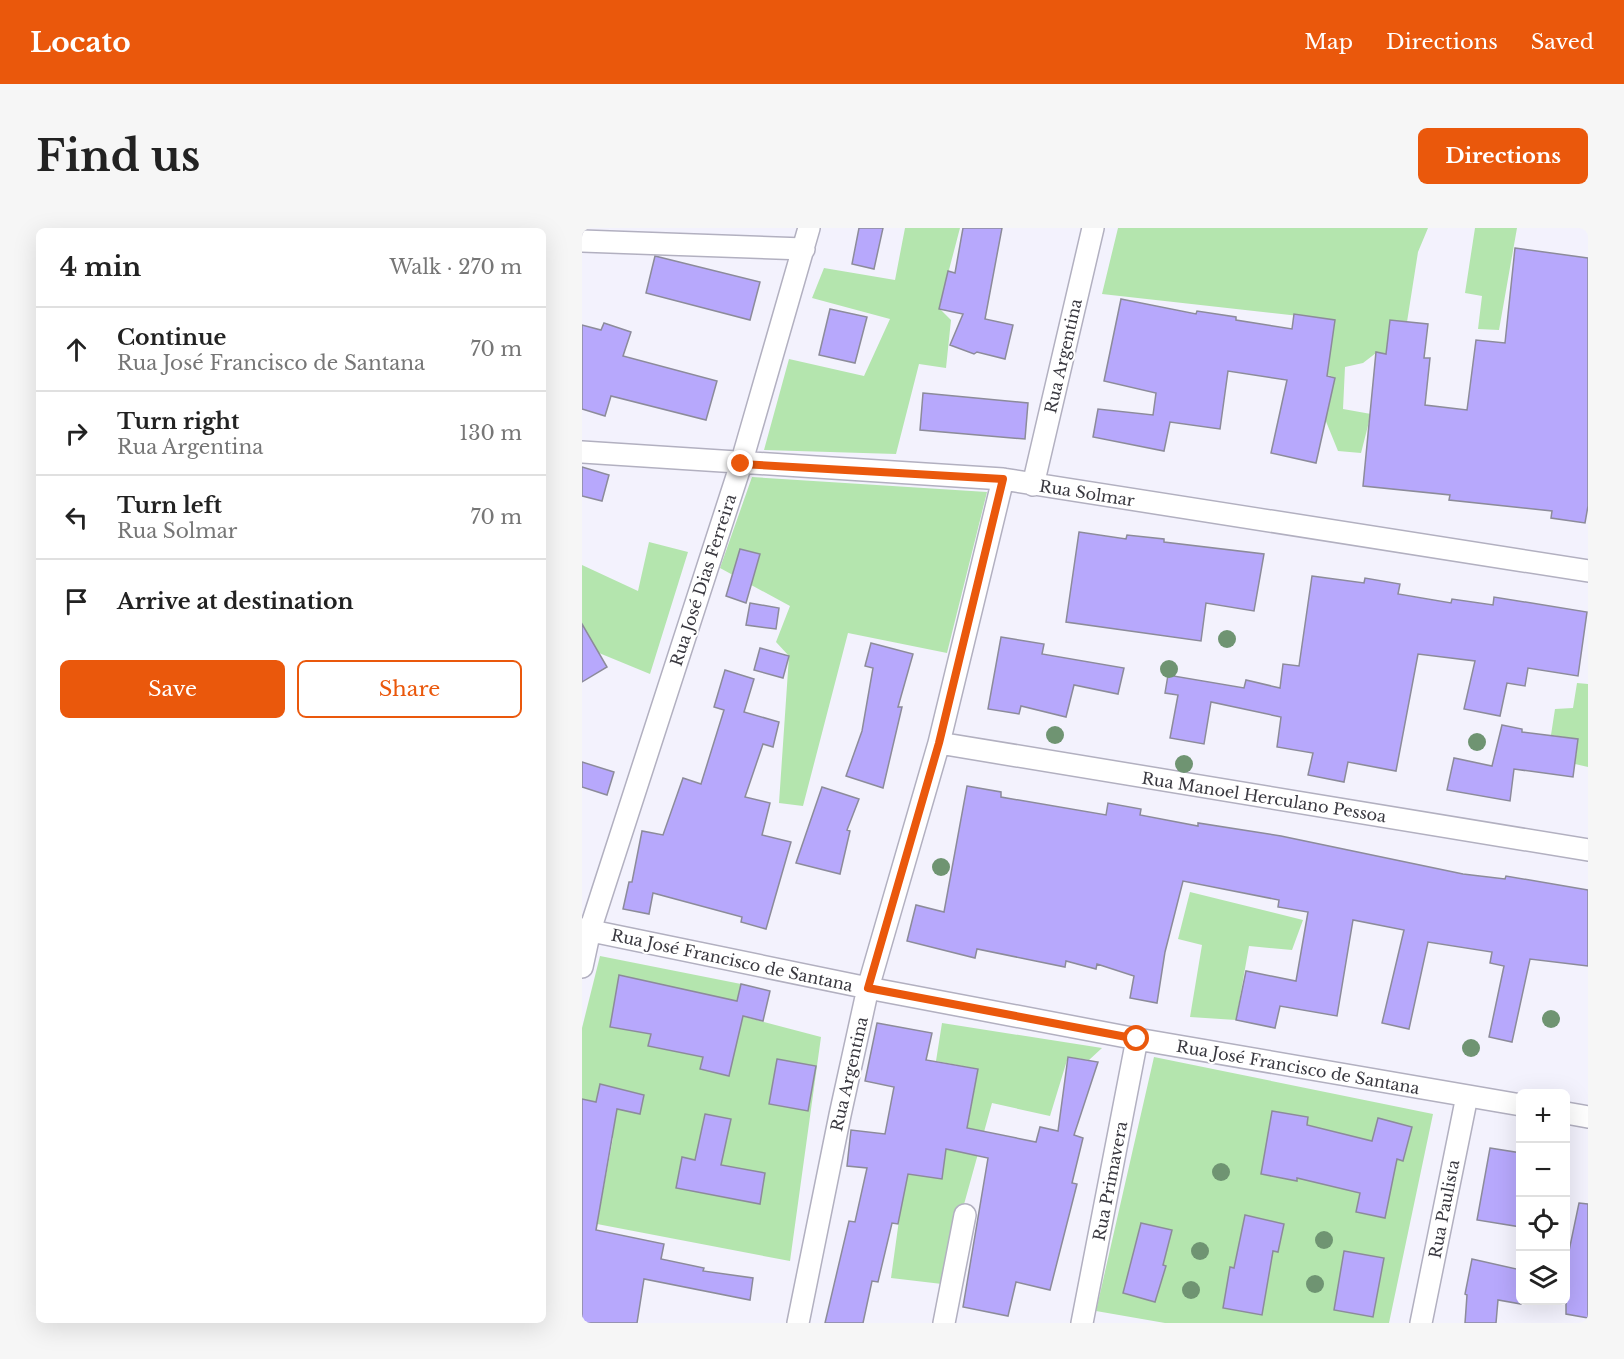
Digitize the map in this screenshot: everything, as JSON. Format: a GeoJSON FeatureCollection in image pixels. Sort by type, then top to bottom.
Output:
{"type":"FeatureCollection","features":[{"type":"Feature","properties":{"kind":"street","name":"Rua José Dias Ferreira"},"geometry":{"type":"LineString","coordinates":[[582,967],[586,929],[741,464],[809,228]]}},
{"type":"Feature","properties":{"kind":"street","name":"Rua Argentina"},"geometry":{"type":"LineString","coordinates":[[1034,485],[1093,228]]}},
{"type":"Feature","properties":{"kind":"street"},"geometry":{"type":"LineString","coordinates":[[582,241],[804,249]]}},
{"type":"Feature","properties":{"kind":"street","name":"Rua Solmar"},"geometry":{"type":"LineString","coordinates":[[582,452],[1003,479],[1588,571]]}},
{"type":"Feature","properties":{"kind":"street","name":"Rua Argentina"},"geometry":{"type":"LineString","coordinates":[[798,1323],[868,988],[939,743],[1003,479]]}},
{"type":"Feature","properties":{"kind":"street","name":"Rua Manoel Herculano Pessoa"},"geometry":{"type":"LineString","coordinates":[[939,743],[1588,850]]}},
{"type":"Feature","properties":{"kind":"street","name":"Rua José Francisco de Santana"},"geometry":{"type":"LineString","coordinates":[[586,929],[868,988],[1137,1039],[1516,1105]]}},
{"type":"Feature","properties":{"kind":"street","name":"Rua Primavera"},"geometry":{"type":"LineString","coordinates":[[1085,1323],[1137,1039]]}},
{"type":"Feature","properties":{"kind":"street","name":"Rua Paulista"},"geometry":{"type":"LineString","coordinates":[[1421,1323],[1467,1096]]}},
{"type":"Feature","properties":{"kind":"street"},"geometry":{"type":"LineString","coordinates":[[1570,1114],[1588,1117]]}},
{"type":"Feature","properties":{"kind":"street"},"geometry":{"type":"LineString","coordinates":[[944,1323],[965,1215]]}},
{"type":"Feature","properties":{"kind":"green space"},"geometry":{"type":"Polygon","coordinates":[[[905,228],[960,228],[939,308],[951,320],[946,368],[919,364],[896,454],[764,450],[789,359],[864,376],[890,319],[812,298],[824,268],[895,280],[905,228]]]}},
{"type":"Feature","properties":{"kind":"green space"},"geometry":{"type":"Polygon","coordinates":[[[1118,228],[1428,228],[1418,252],[1407,322],[1390,320],[1386,354],[1376,353],[1363,363],[1345,367],[1343,409],[1371,414],[1361,453],[1338,451],[1325,419],[1335,378],[1311,367],[1331,343],[1335,320],[1102,294],[1118,228]]]}},
{"type":"Feature","properties":{"kind":"green space"},"geometry":{"type":"Polygon","coordinates":[[[1475,228],[1517,228],[1499,330],[1478,329],[1482,296],[1465,293],[1475,228]]]}},
{"type":"Feature","properties":{"kind":"green space"},"geometry":{"type":"Polygon","coordinates":[[[752,477],[987,492],[947,653],[848,633],[803,806],[779,803],[789,656],[776,642],[790,606],[720,568],[752,477]]]}},
{"type":"Feature","properties":{"kind":"green space"},"geometry":{"type":"Polygon","coordinates":[[[649,542],[688,552],[650,674],[582,646],[582,565],[638,591],[649,542]]]}},
{"type":"Feature","properties":{"kind":"green space"},"geometry":{"type":"Polygon","coordinates":[[[1577,683],[1588,684],[1588,767],[1575,764],[1578,739],[1551,735],[1555,709],[1573,708],[1577,683]]]}},
{"type":"Feature","properties":{"kind":"green space"},"geometry":{"type":"Polygon","coordinates":[[[1190,892],[1303,920],[1292,950],[1249,946],[1236,1020],[1190,1017],[1202,945],[1178,939],[1190,892]]]}},
{"type":"Feature","properties":{"kind":"green space"},"geometry":{"type":"Polygon","coordinates":[[[600,956],[741,984],[734,1014],[821,1037],[790,1261],[597,1224],[613,1138],[582,1133],[588,1101],[582,1099],[582,1028],[600,956]]]}},
{"type":"Feature","properties":{"kind":"green space"},"geometry":{"type":"Polygon","coordinates":[[[942,1023],[1102,1048],[1089,1060],[1068,1057],[1050,1116],[992,1103],[942,1284],[891,1278],[908,1155],[965,1141],[978,1069],[936,1061],[942,1023]]]}},
{"type":"Feature","properties":{"kind":"green space"},"geometry":{"type":"Polygon","coordinates":[[[1154,1057],[1433,1114],[1389,1323],[1165,1323],[1096,1311],[1154,1057]]]}},
{"type":"Feature","properties":{"kind":"building"},"geometry":{"type":"Polygon","coordinates":[[[859,228],[883,228],[874,269],[852,264],[859,228]]]}},
{"type":"Feature","properties":{"kind":"building"},"geometry":{"type":"Polygon","coordinates":[[[963,228],[1002,228],[985,319],[1013,325],[1005,359],[977,352],[974,354],[950,345],[963,314],[939,309],[948,271],[955,273],[963,228]]]}},
{"type":"Feature","properties":{"kind":"building"},"geometry":{"type":"Polygon","coordinates":[[[1515,248],[1588,258],[1588,506],[1585,523],[1551,518],[1552,511],[1449,500],[1450,495],[1363,486],[1376,352],[1386,354],[1390,320],[1428,324],[1424,358],[1430,358],[1425,405],[1467,410],[1476,340],[1505,343],[1515,248]]]}},
{"type":"Feature","properties":{"kind":"building"},"geometry":{"type":"Polygon","coordinates":[[[655,256],[760,282],[750,320],[646,293],[655,256]]]}},
{"type":"Feature","properties":{"kind":"building"},"geometry":{"type":"Polygon","coordinates":[[[1121,299],[1196,314],[1197,311],[1236,317],[1236,320],[1292,329],[1294,314],[1335,320],[1327,376],[1335,378],[1316,463],[1271,453],[1287,380],[1228,371],[1220,429],[1170,422],[1164,451],[1093,437],[1098,409],[1153,415],[1156,393],[1104,381],[1121,299]]]}},
{"type":"Feature","properties":{"kind":"building"},"geometry":{"type":"Polygon","coordinates":[[[830,309],[867,317],[855,363],[819,355],[830,309]]]}},
{"type":"Feature","properties":{"kind":"building"},"geometry":{"type":"Polygon","coordinates":[[[604,323],[631,332],[623,356],[717,381],[706,420],[611,396],[605,416],[582,409],[582,325],[601,330],[604,323]]]}},
{"type":"Feature","properties":{"kind":"building"},"geometry":{"type":"Polygon","coordinates":[[[923,393],[1028,403],[1025,439],[920,430],[923,393]]]}},
{"type":"Feature","properties":{"kind":"building"},"geometry":{"type":"Polygon","coordinates":[[[582,467],[609,475],[602,501],[582,496],[582,467]]]}},
{"type":"Feature","properties":{"kind":"building"},"geometry":{"type":"Polygon","coordinates":[[[1079,532],[1126,539],[1127,535],[1164,539],[1164,542],[1264,554],[1254,611],[1206,603],[1201,641],[1066,622],[1079,532]]]}},
{"type":"Feature","properties":{"kind":"building"},"geometry":{"type":"Polygon","coordinates":[[[740,549],[760,554],[746,603],[726,596],[740,549]]]}},
{"type":"Feature","properties":{"kind":"building"},"geometry":{"type":"Polygon","coordinates":[[[1312,576],[1364,583],[1365,578],[1400,584],[1398,594],[1451,603],[1452,599],[1493,605],[1494,597],[1587,612],[1578,676],[1528,668],[1525,686],[1507,683],[1500,716],[1464,709],[1475,661],[1418,654],[1396,771],[1348,762],[1344,782],[1308,775],[1313,753],[1277,747],[1281,717],[1211,702],[1204,744],[1170,738],[1178,695],[1165,693],[1168,675],[1244,688],[1246,680],[1280,688],[1283,664],[1299,666],[1312,576]]]}},
{"type":"Feature","properties":{"kind":"building"},"geometry":{"type":"Polygon","coordinates":[[[750,603],[779,608],[776,629],[746,625],[750,603]]]}},
{"type":"Feature","properties":{"kind":"building"},"geometry":{"type":"Polygon","coordinates":[[[582,624],[607,667],[582,682],[582,624]]]}},
{"type":"Feature","properties":{"kind":"building"},"geometry":{"type":"Polygon","coordinates":[[[1001,637],[1044,644],[1042,654],[1124,668],[1118,694],[1074,685],[1066,717],[1021,706],[1019,714],[988,709],[1001,637]]]}},
{"type":"Feature","properties":{"kind":"building"},"geometry":{"type":"Polygon","coordinates":[[[871,643],[913,654],[898,707],[902,707],[883,788],[846,776],[862,731],[873,668],[865,666],[871,643]]]}},
{"type":"Feature","properties":{"kind":"building"},"geometry":{"type":"Polygon","coordinates":[[[760,648],[789,656],[783,678],[754,670],[760,648]]]}},
{"type":"Feature","properties":{"kind":"building"},"geometry":{"type":"Polygon","coordinates":[[[725,670],[754,679],[744,712],[779,722],[773,747],[763,744],[745,797],[770,803],[762,835],[791,842],[766,929],[741,922],[742,917],[653,893],[649,914],[623,909],[629,882],[632,882],[642,831],[663,835],[683,778],[701,784],[724,710],[714,707],[725,670]]]}},
{"type":"Feature","properties":{"kind":"building"},"geometry":{"type":"Polygon","coordinates":[[[1502,725],[1522,729],[1522,732],[1578,739],[1573,777],[1514,769],[1510,801],[1447,790],[1454,758],[1492,766],[1502,725]]]}},
{"type":"Feature","properties":{"kind":"building"},"geometry":{"type":"Polygon","coordinates":[[[582,762],[614,772],[607,795],[582,787],[582,762]]]}},
{"type":"Feature","properties":{"kind":"building"},"geometry":{"type":"Polygon","coordinates":[[[967,786],[1001,792],[1001,797],[1106,815],[1108,803],[1141,809],[1140,815],[1198,826],[1198,823],[1281,836],[1463,874],[1505,879],[1506,876],[1588,890],[1588,966],[1530,959],[1512,1042],[1489,1037],[1504,966],[1490,963],[1492,952],[1428,942],[1409,1029],[1382,1023],[1404,930],[1353,920],[1337,1016],[1280,1006],[1275,1028],[1236,1020],[1246,971],[1296,981],[1308,912],[1278,907],[1279,900],[1183,881],[1165,952],[1157,1003],[1130,998],[1134,976],[1097,964],[1096,969],[1066,961],[1065,967],[977,949],[975,958],[907,941],[916,905],[944,912],[967,786]]]}},
{"type":"Feature","properties":{"kind":"building"},"geometry":{"type":"Polygon","coordinates":[[[822,787],[859,799],[847,830],[850,831],[840,874],[796,863],[822,787]]]}},
{"type":"Feature","properties":{"kind":"building"},"geometry":{"type":"Polygon","coordinates":[[[619,975],[737,1001],[741,984],[770,991],[763,1021],[743,1016],[729,1076],[700,1069],[703,1057],[648,1046],[651,1034],[610,1027],[619,975]]]}},
{"type":"Feature","properties":{"kind":"building"},"geometry":{"type":"Polygon","coordinates":[[[877,1023],[932,1033],[926,1060],[978,1069],[967,1128],[1036,1142],[1040,1127],[1058,1131],[1068,1057],[1098,1062],[1074,1135],[1083,1138],[1072,1183],[1077,1184],[1050,1290],[1016,1282],[1008,1316],[963,1307],[988,1158],[946,1149],[942,1179],[908,1174],[898,1224],[892,1223],[878,1282],[872,1281],[863,1323],[825,1323],[849,1221],[855,1222],[867,1168],[847,1166],[851,1130],[885,1134],[894,1087],[865,1081],[877,1023]]]}},
{"type":"Feature","properties":{"kind":"building"},"geometry":{"type":"Polygon","coordinates":[[[777,1059],[816,1066],[808,1111],[769,1104],[777,1059]]]}},
{"type":"Feature","properties":{"kind":"building"},"geometry":{"type":"Polygon","coordinates":[[[600,1084],[644,1095],[640,1114],[617,1109],[596,1230],[664,1244],[661,1259],[704,1268],[703,1271],[753,1278],[750,1300],[644,1279],[637,1323],[582,1323],[582,1099],[596,1102],[600,1084]]]}},
{"type":"Feature","properties":{"kind":"building"},"geometry":{"type":"Polygon","coordinates":[[[1272,1111],[1308,1117],[1307,1125],[1372,1141],[1378,1118],[1412,1127],[1403,1161],[1397,1159],[1385,1218],[1356,1212],[1360,1193],[1297,1178],[1297,1181],[1261,1174],[1272,1111]]]}},
{"type":"Feature","properties":{"kind":"building"},"geometry":{"type":"Polygon","coordinates":[[[705,1114],[731,1119],[721,1165],[765,1173],[760,1204],[676,1188],[682,1157],[695,1160],[705,1114]]]}},
{"type":"Feature","properties":{"kind":"building"},"geometry":{"type":"Polygon","coordinates":[[[1490,1148],[1516,1152],[1516,1226],[1477,1220],[1490,1148]]]}},
{"type":"Feature","properties":{"kind":"building"},"geometry":{"type":"Polygon","coordinates":[[[1579,1203],[1588,1204],[1588,1318],[1566,1314],[1566,1305],[1570,1305],[1570,1246],[1579,1203]]]}},
{"type":"Feature","properties":{"kind":"building"},"geometry":{"type":"Polygon","coordinates":[[[1245,1215],[1284,1224],[1278,1252],[1273,1251],[1262,1315],[1223,1308],[1230,1267],[1234,1268],[1245,1215]]]}},
{"type":"Feature","properties":{"kind":"building"},"geometry":{"type":"Polygon","coordinates":[[[1141,1223],[1172,1230],[1163,1265],[1166,1266],[1155,1302],[1123,1293],[1141,1223]]]}},
{"type":"Feature","properties":{"kind":"building"},"geometry":{"type":"Polygon","coordinates":[[[1344,1251],[1384,1258],[1373,1317],[1334,1310],[1344,1251]]]}},
{"type":"Feature","properties":{"kind":"building"},"geometry":{"type":"Polygon","coordinates":[[[1472,1259],[1516,1269],[1516,1303],[1498,1300],[1496,1323],[1465,1323],[1467,1295],[1465,1294],[1472,1259]]]}},
{"type":"Feature","properties":{"kind":"route"},"geometry":{"type":"LineString","coordinates":[[741,464],[1003,479],[939,743],[868,988],[1137,1039]]}}]}
